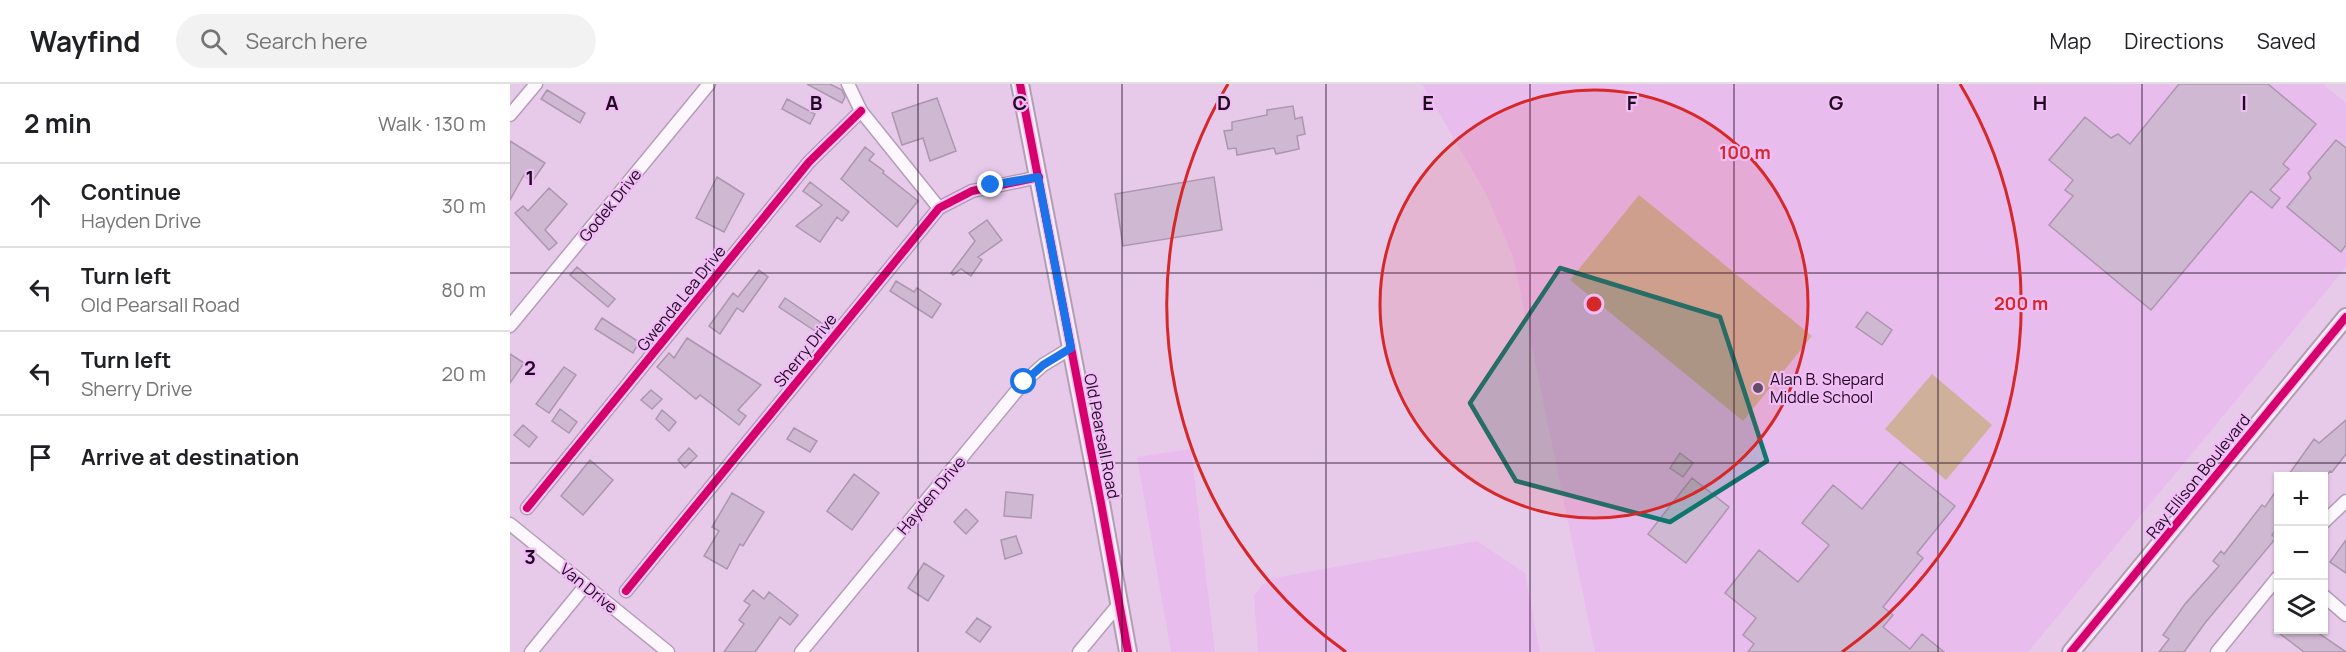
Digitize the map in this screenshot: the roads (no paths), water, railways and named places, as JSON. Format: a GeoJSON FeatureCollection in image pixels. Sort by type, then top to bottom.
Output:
{"type":"FeatureCollection","features":[{"type":"Feature","properties":{"kind":"main road","name":"Old Pearsall Road"},"geometry":{"type":"LineString","coordinates":[[1020,84],[1128,652]]}},
{"type":"Feature","properties":{"kind":"main road","name":"Ray Ellison Boulevard"},"geometry":{"type":"LineString","coordinates":[[2071,652],[2346,317]]}},
{"type":"Feature","properties":{"kind":"street"},"geometry":{"type":"LineString","coordinates":[[510,115],[536,84]]}},
{"type":"Feature","properties":{"kind":"street","name":"Godek Drive"},"geometry":{"type":"LineString","coordinates":[[510,326],[710,84]]}},
{"type":"Feature","properties":{"kind":"street"},"geometry":{"type":"LineString","coordinates":[[848,84],[861,111],[939,208]]}},
{"type":"Feature","properties":{"kind":"street","name":"Gwenda Lea Drive"},"geometry":{"type":"LineString","coordinates":[[527,508],[809,162],[861,111]]}},
{"type":"Feature","properties":{"kind":"street","name":"Sherry Drive"},"geometry":{"type":"LineString","coordinates":[[626,591],[939,208],[972,191],[1038,177]]}},
{"type":"Feature","properties":{"kind":"street","name":"Hayden Drive"},"geometry":{"type":"LineString","coordinates":[[801,652],[1024,382],[1043,365],[1071,348]]}},
{"type":"Feature","properties":{"kind":"street"},"geometry":{"type":"LineString","coordinates":[[2328,518],[2346,501]]}},
{"type":"Feature","properties":{"kind":"street","name":"Van Drive"},"geometry":{"type":"LineString","coordinates":[[510,524],[668,652]]}},
{"type":"Feature","properties":{"kind":"street"},"geometry":{"type":"LineString","coordinates":[[2217,652],[2276,580]]}},
{"type":"Feature","properties":{"kind":"street"},"geometry":{"type":"LineString","coordinates":[[531,652],[585,586]]}},
{"type":"Feature","properties":{"kind":"street"},"geometry":{"type":"LineString","coordinates":[[2328,599],[2346,615]]}},
{"type":"Feature","properties":{"kind":"street"},"geometry":{"type":"LineString","coordinates":[[1079,652],[1119,604]]}},
{"type":"Feature","properties":{"kind":"place","name":"Alan B. Shepard Middle School"},"geometry":{"type":"Point","coordinates":[1758,388]}}]}
